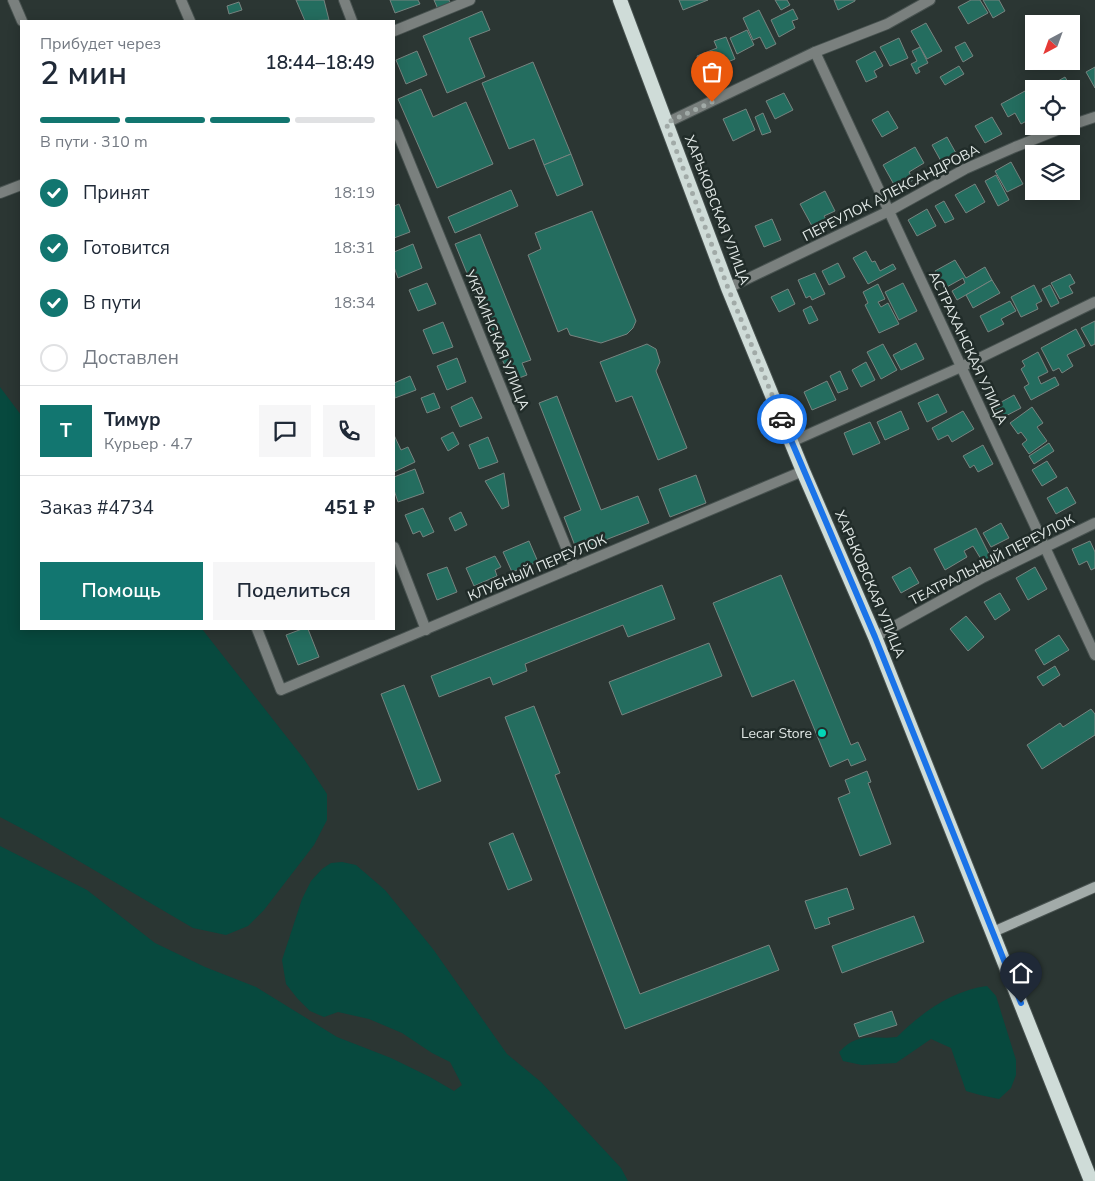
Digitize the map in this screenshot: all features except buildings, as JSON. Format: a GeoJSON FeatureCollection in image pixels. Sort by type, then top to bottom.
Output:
{"type":"FeatureCollection","features":[{"type":"Feature","properties":{"kind":"highway","name":"ХАРЬКОВСКАЯ УЛИЦА"},"geometry":{"type":"LineString","coordinates":[[620,0],[728,288],[803,471],[875,637],[1090,1181]]}},
{"type":"Feature","properties":{"kind":"main road"},"geometry":{"type":"LineString","coordinates":[[993,932],[1095,887]]}},
{"type":"Feature","properties":{"kind":"street"},"geometry":{"type":"LineString","coordinates":[[13,0],[22,20]]}},
{"type":"Feature","properties":{"kind":"street"},"geometry":{"type":"LineString","coordinates":[[181,0],[190,20]]}},
{"type":"Feature","properties":{"kind":"street"},"geometry":{"type":"LineString","coordinates":[[344,0],[352,20]]}},
{"type":"Feature","properties":{"kind":"street"},"geometry":{"type":"LineString","coordinates":[[395,32],[470,0]]}},
{"type":"Feature","properties":{"kind":"street"},"geometry":{"type":"LineString","coordinates":[[666,123],[815,52],[887,24],[930,0]]}},
{"type":"Feature","properties":{"kind":"street","name":"АСТРАХАНСКАЯ УЛИЦА"},"geometry":{"type":"LineString","coordinates":[[815,52],[1095,655]]}},
{"type":"Feature","properties":{"kind":"street"},"geometry":{"type":"LineString","coordinates":[[1080,122],[1095,117]]}},
{"type":"Feature","properties":{"kind":"street","name":"УКРАИНСКАЯ УЛИЦА"},"geometry":{"type":"LineString","coordinates":[[395,126],[574,567]]}},
{"type":"Feature","properties":{"kind":"street","name":"ПЕРЕУЛОК АЛЕКСАНДРОВА"},"geometry":{"type":"LineString","coordinates":[[728,288],[889,211],[965,169],[1045,135]]}},
{"type":"Feature","properties":{"kind":"street"},"geometry":{"type":"LineString","coordinates":[[0,194],[20,185]]}},
{"type":"Feature","properties":{"kind":"street"},"geometry":{"type":"LineString","coordinates":[[791,442],[961,367],[1095,302]]}},
{"type":"Feature","properties":{"kind":"street","name":"КЛУБНЫЙ ПЕРЕУЛОК"},"geometry":{"type":"LineString","coordinates":[[257,630],[281,690],[803,471]]}},
{"type":"Feature","properties":{"kind":"street","name":"ТЕАТРАЛЬНЫЙ ПЕРЕУЛОК"},"geometry":{"type":"LineString","coordinates":[[875,637],[982,578],[1095,523]]}},
{"type":"Feature","properties":{"kind":"street"},"geometry":{"type":"LineString","coordinates":[[395,549],[426,630]]}},
{"type":"Feature","properties":{"kind":"green space"},"geometry":{"type":"Polygon","coordinates":[[[0,387],[20,414],[20,630],[203,630],[304,759],[327,794],[327,820],[314,845],[264,910],[248,926],[226,935],[193,928],[0,817],[0,387]]]}},
{"type":"Feature","properties":{"kind":"green space"},"geometry":{"type":"Polygon","coordinates":[[[0,846],[87,890],[155,943],[205,967],[256,987],[337,1037],[391,1058],[454,1091],[462,1085],[450,1062],[432,1053],[402,1033],[369,1019],[338,1012],[324,1017],[310,1011],[286,984],[282,960],[302,899],[311,881],[322,869],[331,863],[342,862],[356,865],[385,890],[433,949],[507,1054],[541,1082],[621,1168],[628,1181],[0,1181],[0,846]]]}},
{"type":"Feature","properties":{"kind":"green space"},"geometry":{"type":"Polygon","coordinates":[[[987,986],[996,996],[1016,1060],[1016,1075],[1011,1088],[999,1099],[966,1091],[951,1048],[931,1039],[896,1063],[862,1065],[843,1061],[839,1052],[853,1041],[866,1038],[897,1037],[916,1019],[938,1004],[962,992],[987,986]]]}},
{"type":"Feature","properties":{"kind":"way so far"},"geometry":{"type":"LineString","coordinates":[[712,102],[666,123],[728,288],[782,419]]}},
{"type":"Feature","properties":{"kind":"place","name":"Lecar Store"},"geometry":{"type":"Point","coordinates":[822,733]}},
{"type":"Feature","properties":{"kind":"route"},"geometry":{"type":"LineString","coordinates":[[782,419],[875,637],[1021,1003]]}}]}
